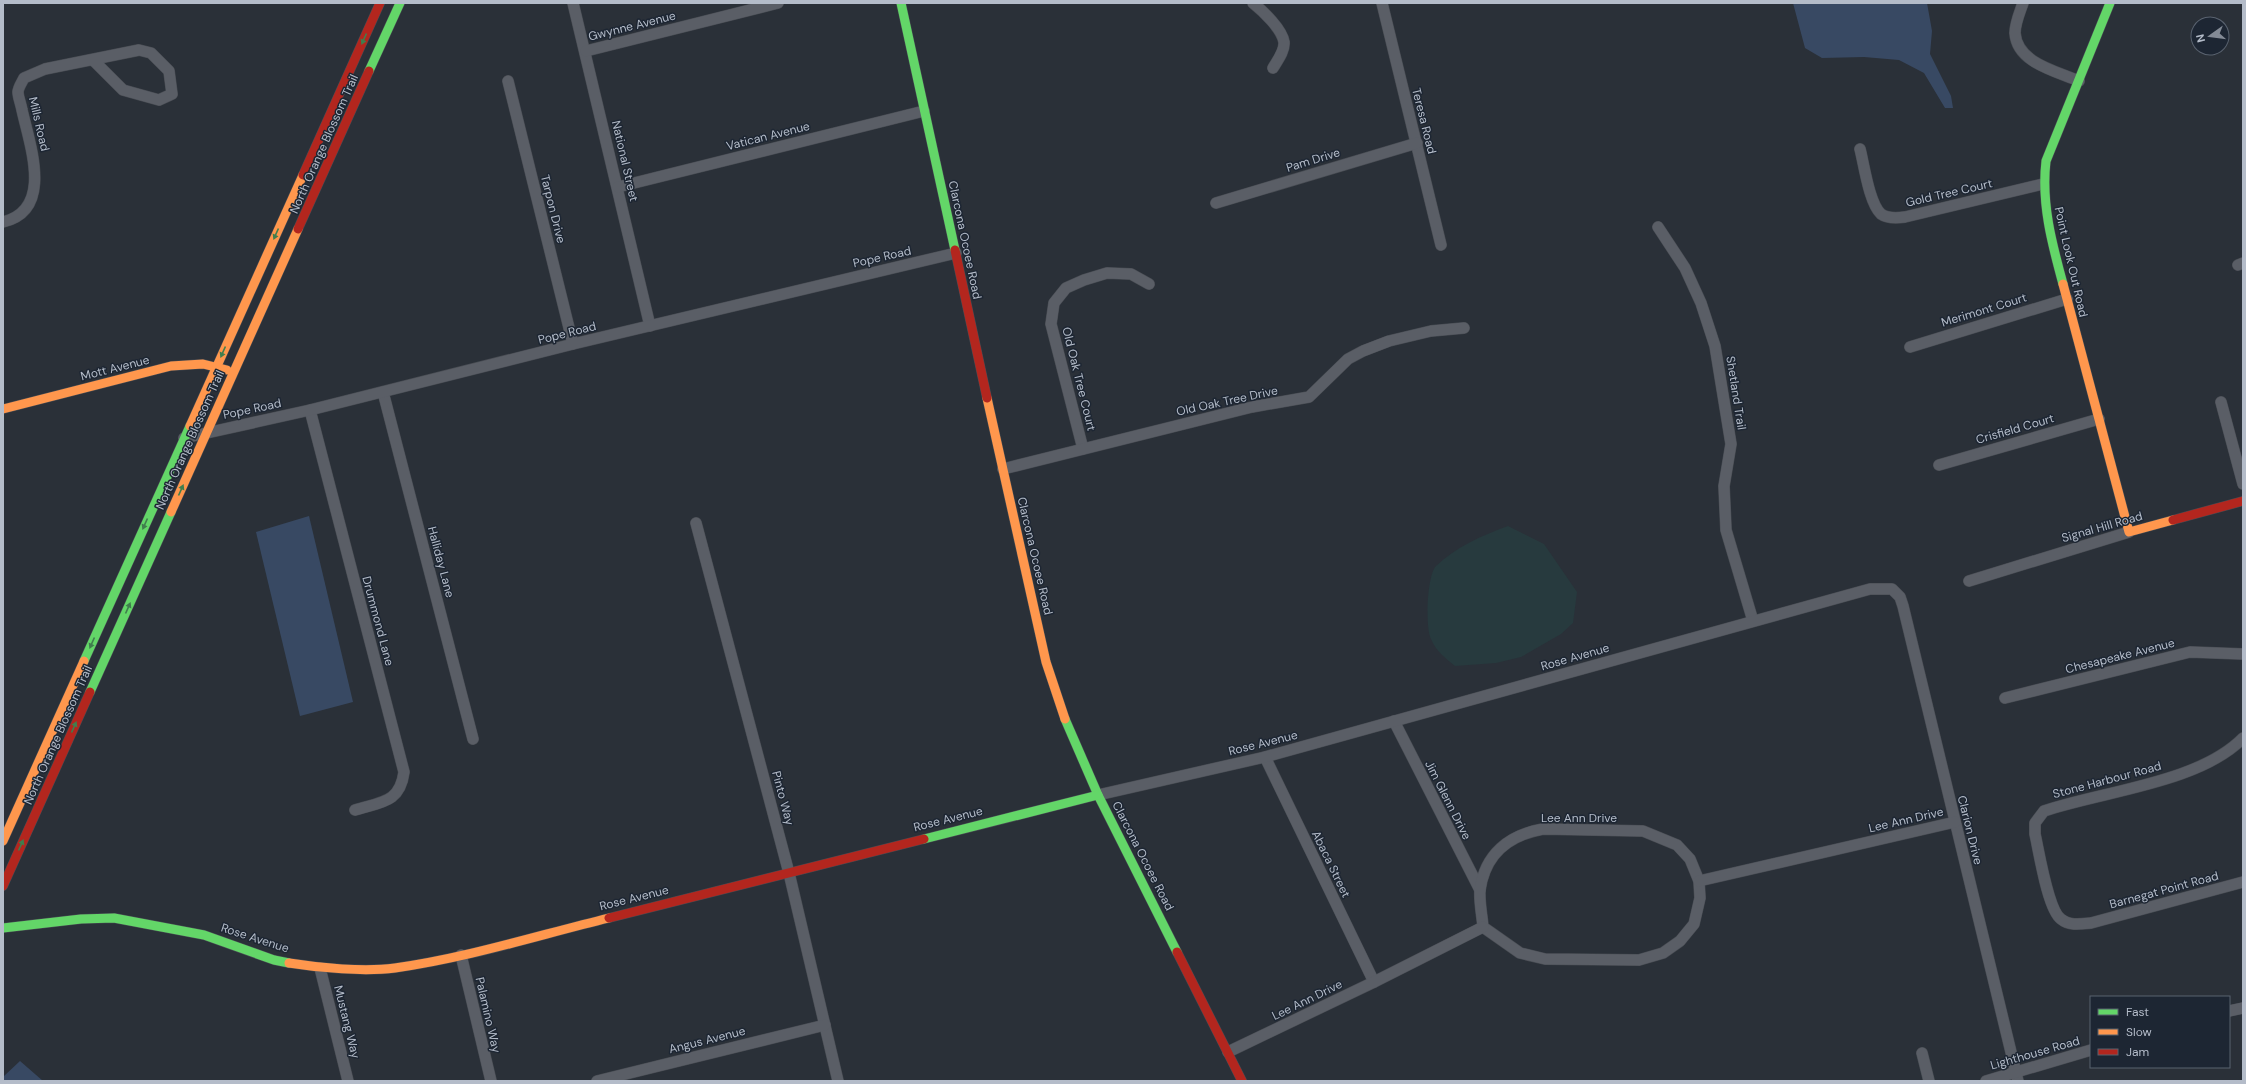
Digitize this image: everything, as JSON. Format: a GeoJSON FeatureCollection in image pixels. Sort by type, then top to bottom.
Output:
{"type":"FeatureCollection","features":[{"type":"Feature","properties":{"kind":"main road","name":"North Orange Blossom Trail"},"geometry":{"type":"LineString","coordinates":[[3,841],[380,3]]}},
{"type":"Feature","properties":{"kind":"main road","name":"North Orange Blossom Trail"},"geometry":{"type":"LineString","coordinates":[[3,886],[400,3]]}},
{"type":"Feature","properties":{"kind":"main road","name":"Clarcona Ocoee Road"},"geometry":{"type":"LineString","coordinates":[[901,3],[1046,662],[1058,702],[1098,795],[1242,1081]]}},
{"type":"Feature","properties":{"kind":"main road","name":"Point Look Out Road"},"geometry":{"type":"LineString","coordinates":[[2110,3],[2046,161],[2043,184],[2051,241],[2128,532]]}},
{"type":"Feature","properties":{"kind":"main road","name":"Mott Avenue"},"geometry":{"type":"LineString","coordinates":[[3,409],[170,366],[197,364],[216,366],[234,372]]}},
{"type":"Feature","properties":{"kind":"main road","name":"Signal Hill Road"},"geometry":{"type":"LineString","coordinates":[[2128,532],[2243,501]]}},
{"type":"Feature","properties":{"kind":"main road","name":"Rose Avenue"},"geometry":{"type":"LineString","coordinates":[[3,928],[81,919],[114,918],[204,935],[274,960],[320,968],[394,968],[461,955],[1098,795]]}},
{"type":"Feature","properties":{"kind":"street","name":"National Street"},"geometry":{"type":"LineString","coordinates":[[573,3],[586,51],[650,326]]}},
{"type":"Feature","properties":{"kind":"street","name":"Gwynne Avenue"},"geometry":{"type":"LineString","coordinates":[[586,51],[778,3]]}},
{"type":"Feature","properties":{"kind":"street"},"geometry":{"type":"LineString","coordinates":[[1253,3],[1271,21],[1284,42],[1282,53],[1273,68]]}},
{"type":"Feature","properties":{"kind":"street","name":"Teresa Road"},"geometry":{"type":"LineString","coordinates":[[1382,3],[1441,245]]}},
{"type":"Feature","properties":{"kind":"street"},"geometry":{"type":"LineString","coordinates":[[2023,3],[2015,34],[2021,51],[2030,59],[2079,81]]}},
{"type":"Feature","properties":{"kind":"street","name":"Mills Road"},"geometry":{"type":"LineString","coordinates":[[3,222],[16,219],[29,207],[32,196],[35,166],[18,91],[24,78],[45,69],[139,50],[151,53],[169,71],[172,94],[159,100],[124,90],[93,60]]}},
{"type":"Feature","properties":{"kind":"street"},"geometry":{"type":"LineString","coordinates":[[354,61],[369,72]]}},
{"type":"Feature","properties":{"kind":"street","name":"Tarpon Drive"},"geometry":{"type":"LineString","coordinates":[[508,81],[573,344]]}},
{"type":"Feature","properties":{"kind":"street","name":"Vatican Avenue"},"geometry":{"type":"LineString","coordinates":[[618,187],[924,111]]}},
{"type":"Feature","properties":{"kind":"street","name":"Pam Drive"},"geometry":{"type":"LineString","coordinates":[[1216,202],[1417,143]]}},
{"type":"Feature","properties":{"kind":"street","name":"Gold Tree Court"},"geometry":{"type":"LineString","coordinates":[[1860,149],[1873,200],[1881,214],[1892,218],[1905,217],[2043,184]]}},
{"type":"Feature","properties":{"kind":"street","name":"Shetland Trail"},"geometry":{"type":"LineString","coordinates":[[1658,227],[1685,268],[1701,303],[1715,346],[1731,444],[1724,486],[1726,530],[1753,621]]}},
{"type":"Feature","properties":{"kind":"street","name":"Pope Road"},"geometry":{"type":"LineString","coordinates":[[184,438],[310,410],[573,344],[956,253]]}},
{"type":"Feature","properties":{"kind":"street","name":"Old Oak Tree Court"},"geometry":{"type":"LineString","coordinates":[[1083,449],[1052,324],[1054,303],[1066,288],[1107,273],[1131,274],[1150,284]]}},
{"type":"Feature","properties":{"kind":"street","name":"Merimont Court"},"geometry":{"type":"LineString","coordinates":[[1910,347],[2066,299]]}},
{"type":"Feature","properties":{"kind":"street","name":"Old Oak Tree Drive"},"geometry":{"type":"LineString","coordinates":[[1003,469],[1252,407],[1309,397],[1348,359],[1363,350],[1389,340],[1431,331],[1464,328]]}},
{"type":"Feature","properties":{"kind":"street","name":"Halliday Lane"},"geometry":{"type":"LineString","coordinates":[[383,392],[473,739]]}},
{"type":"Feature","properties":{"kind":"street"},"geometry":{"type":"LineString","coordinates":[[2220,402],[2243,484]]}},
{"type":"Feature","properties":{"kind":"street","name":"Drummond Lane"},"geometry":{"type":"LineString","coordinates":[[310,410],[404,772],[402,786],[395,796],[386,801],[355,810]]}},
{"type":"Feature","properties":{"kind":"street","name":"Crisfield Court"},"geometry":{"type":"LineString","coordinates":[[1939,465],[2099,419]]}},
{"type":"Feature","properties":{"kind":"street","name":"Pinto Way"},"geometry":{"type":"LineString","coordinates":[[696,523],[789,873],[838,1081]]}},
{"type":"Feature","properties":{"kind":"street","name":"Signal Hill Road"},"geometry":{"type":"LineString","coordinates":[[1969,580],[2128,532]]}},
{"type":"Feature","properties":{"kind":"street","name":"Rose Avenue"},"geometry":{"type":"LineString","coordinates":[[1098,795],[1265,757],[1870,589],[1892,589]]}},
{"type":"Feature","properties":{"kind":"street","name":"Clarion Drive"},"geometry":{"type":"LineString","coordinates":[[1892,589],[1900,597],[1904,606],[2017,1076]]}},
{"type":"Feature","properties":{"kind":"street","name":"Chesapeake Avenue"},"geometry":{"type":"LineString","coordinates":[[2004,698],[2190,652],[2243,654]]}},
{"type":"Feature","properties":{"kind":"street","name":"Jim Glenn Drive"},"geometry":{"type":"LineString","coordinates":[[1394,721],[1480,890]]}},
{"type":"Feature","properties":{"kind":"street","name":"Stone Harbour Road"},"geometry":{"type":"LineString","coordinates":[[2091,923],[2073,924],[2061,920],[2052,910],[2035,834],[2036,823],[2044,811],[2169,777],[2197,767],[2233,749],[2243,738]]}},
{"type":"Feature","properties":{"kind":"street","name":"Abaca Street"},"geometry":{"type":"LineString","coordinates":[[1265,757],[1374,982]]}},
{"type":"Feature","properties":{"kind":"street","name":"Lee Ann Drive"},"geometry":{"type":"LineString","coordinates":[[1699,881],[1955,822]]}},
{"type":"Feature","properties":{"kind":"street","name":"Lee Ann Drive"},"geometry":{"type":"LineString","coordinates":[[1543,829],[1643,831],[1677,845],[1690,859],[1699,881],[1700,898],[1694,924],[1680,941],[1663,953],[1639,960],[1545,959],[1520,953],[1483,927],[1480,890],[1488,864],[1504,844],[1524,832],[1543,829]]}},
{"type":"Feature","properties":{"kind":"street","name":"Barnegat Point Road"},"geometry":{"type":"LineString","coordinates":[[2091,923],[2243,882]]}},
{"type":"Feature","properties":{"kind":"street","name":"Lee Ann Drive"},"geometry":{"type":"LineString","coordinates":[[1228,1052],[1374,982],[1483,927]]}},
{"type":"Feature","properties":{"kind":"street","name":"Palamino Way"},"geometry":{"type":"LineString","coordinates":[[461,955],[491,1081]]}},
{"type":"Feature","properties":{"kind":"street","name":"Mustang Way"},"geometry":{"type":"LineString","coordinates":[[320,968],[348,1081]]}},
{"type":"Feature","properties":{"kind":"street"},"geometry":{"type":"LineString","coordinates":[[2230,1012],[2243,1008]]}},
{"type":"Feature","properties":{"kind":"street","name":"Angus Avenue"},"geometry":{"type":"LineString","coordinates":[[597,1081],[824,1025]]}},
{"type":"Feature","properties":{"kind":"street","name":"Lighthouse Road"},"geometry":{"type":"LineString","coordinates":[[1986,1081],[2017,1076],[2090,1050]]}},
{"type":"Feature","properties":{"kind":"street"},"geometry":{"type":"LineString","coordinates":[[1922,1053],[1929,1081]]}},
{"type":"Feature","properties":{"kind":"green space"},"geometry":{"type":"Polygon","coordinates":[[[1508,526],[1544,544],[1577,592],[1573,623],[1561,634],[1521,657],[1496,663],[1455,666],[1438,651],[1429,633],[1428,602],[1433,571],[1444,559],[1461,547],[1489,533],[1508,526]]]}},
{"type":"Feature","properties":{"kind":"water"},"geometry":{"type":"Polygon","coordinates":[[[1793,3],[1927,3],[1932,31],[1930,54],[1951,96],[1953,108],[1945,108],[1924,73],[1899,60],[1864,57],[1822,58],[1805,48],[1793,3]]]}},
{"type":"Feature","properties":{"kind":"water"},"geometry":{"type":"Polygon","coordinates":[[[309,516],[353,702],[300,716],[256,532],[309,516]]]}},
{"type":"Feature","properties":{"kind":"water"},"geometry":{"type":"Polygon","coordinates":[[[20,1061],[43,1081],[3,1081],[3,1077],[20,1061]]]}},
{"type":"Feature","properties":{"kind":"traffic: fast"},"geometry":{"type":"LineString","coordinates":[[369,71],[400,3]]}},
{"type":"Feature","properties":{"kind":"traffic: fast"},"geometry":{"type":"LineString","coordinates":[[901,3],[955,250]]}},
{"type":"Feature","properties":{"kind":"traffic: fast"},"geometry":{"type":"LineString","coordinates":[[2063,284],[2048,223],[2045,192],[2046,161],[2110,3]]}},
{"type":"Feature","properties":{"kind":"traffic: fast"},"geometry":{"type":"LineString","coordinates":[[84,661],[190,426]]}},
{"type":"Feature","properties":{"kind":"traffic: fast"},"geometry":{"type":"LineString","coordinates":[[90,692],[171,512]]}},
{"type":"Feature","properties":{"kind":"traffic: fast"},"geometry":{"type":"LineString","coordinates":[[1065,719],[1098,795],[1177,952]]}},
{"type":"Feature","properties":{"kind":"traffic: fast"},"geometry":{"type":"LineString","coordinates":[[924,839],[1098,795]]}},
{"type":"Feature","properties":{"kind":"traffic: fast"},"geometry":{"type":"LineString","coordinates":[[3,928],[81,919],[114,918],[204,935],[274,960],[289,963]]}},
{"type":"Feature","properties":{"kind":"traffic: slow"},"geometry":{"type":"LineString","coordinates":[[190,426],[303,175]]}},
{"type":"Feature","properties":{"kind":"traffic: slow"},"geometry":{"type":"LineString","coordinates":[[171,512],[298,229]]}},
{"type":"Feature","properties":{"kind":"traffic: slow"},"geometry":{"type":"LineString","coordinates":[[2063,284],[2129,532],[2173,520]]}},
{"type":"Feature","properties":{"kind":"traffic: slow"},"geometry":{"type":"LineString","coordinates":[[3,409],[171,366],[203,364],[227,370]]}},
{"type":"Feature","properties":{"kind":"traffic: slow"},"geometry":{"type":"LineString","coordinates":[[987,398],[1046,662],[1065,719]]}},
{"type":"Feature","properties":{"kind":"traffic: slow"},"geometry":{"type":"LineString","coordinates":[[3,841],[84,661]]}},
{"type":"Feature","properties":{"kind":"traffic: slow"},"geometry":{"type":"LineString","coordinates":[[289,963],[342,969],[370,970],[395,968],[422,964],[476,952],[609,918]]}},
{"type":"Feature","properties":{"kind":"traffic: jam"},"geometry":{"type":"LineString","coordinates":[[303,175],[380,3]]}},
{"type":"Feature","properties":{"kind":"traffic: jam"},"geometry":{"type":"LineString","coordinates":[[298,229],[369,71]]}},
{"type":"Feature","properties":{"kind":"traffic: jam"},"geometry":{"type":"LineString","coordinates":[[955,250],[987,398]]}},
{"type":"Feature","properties":{"kind":"traffic: jam"},"geometry":{"type":"LineString","coordinates":[[2173,520],[2243,501]]}},
{"type":"Feature","properties":{"kind":"traffic: jam"},"geometry":{"type":"LineString","coordinates":[[3,886],[90,692]]}},
{"type":"Feature","properties":{"kind":"traffic: jam"},"geometry":{"type":"LineString","coordinates":[[609,918],[924,839]]}},
{"type":"Feature","properties":{"kind":"traffic: jam"},"geometry":{"type":"LineString","coordinates":[[1177,952],[1242,1081]]}}]}
